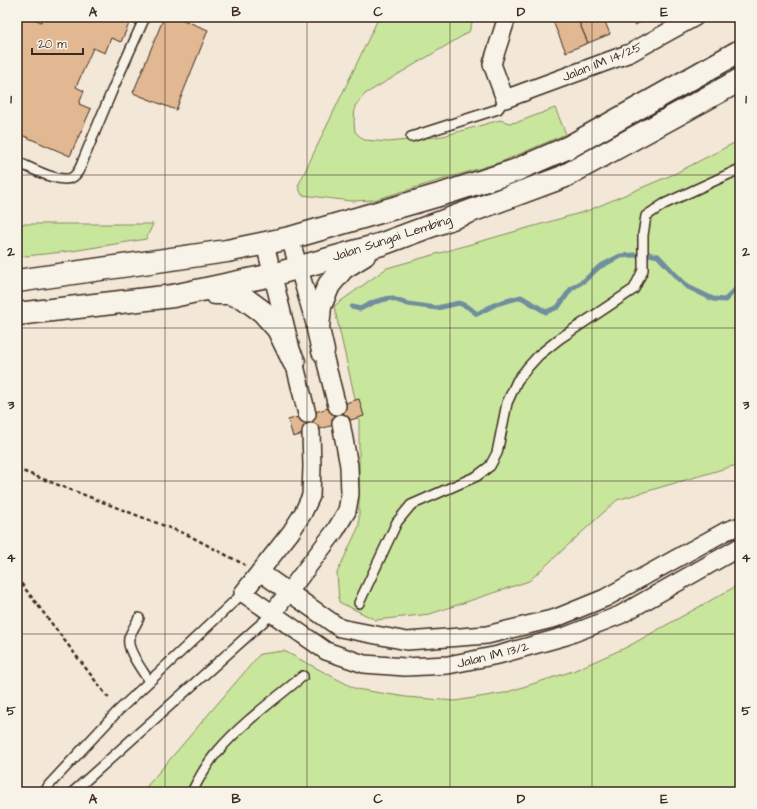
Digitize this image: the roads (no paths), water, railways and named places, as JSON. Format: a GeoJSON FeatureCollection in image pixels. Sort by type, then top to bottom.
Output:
{"type":"FeatureCollection","features":[{"type":"Feature","properties":{"kind":"main road","name":"Jalan Sungai Lembing"},"geometry":{"type":"LineString","coordinates":[[17,281],[227,251],[265,244],[446,193],[514,170],[569,147],[740,51]]}},
{"type":"Feature","properties":{"kind":"main road","name":"Jalan Sungai Lembing"},"geometry":{"type":"LineString","coordinates":[[17,314],[173,296],[272,276],[382,244],[563,177],[740,80]]}},
{"type":"Feature","properties":{"kind":"main road"},"geometry":{"type":"LineString","coordinates":[[323,351],[318,329],[320,306],[329,285],[343,268],[382,244]]}},
{"type":"Feature","properties":{"kind":"main road"},"geometry":{"type":"LineString","coordinates":[[173,296],[230,293],[244,298],[263,312],[278,329],[294,362]]}},
{"type":"Feature","properties":{"kind":"street"},"geometry":{"type":"LineString","coordinates":[[506,100],[492,64],[507,17]]}},
{"type":"Feature","properties":{"kind":"street","name":"Jalan IM 14/25"},"geometry":{"type":"LineString","coordinates":[[506,100],[630,53],[695,17]]}},
{"type":"Feature","properties":{"kind":"street"},"geometry":{"type":"LineString","coordinates":[[290,238],[323,351],[337,406]]}},
{"type":"Feature","properties":{"kind":"street"},"geometry":{"type":"LineString","coordinates":[[265,244],[307,414]]}},
{"type":"Feature","properties":{"kind":"street"},"geometry":{"type":"LineString","coordinates":[[272,614],[335,531],[346,511],[350,494],[349,466],[341,423]]}},
{"type":"Feature","properties":{"kind":"street"},"geometry":{"type":"LineString","coordinates":[[243,593],[291,532],[303,513],[311,496],[311,432]]}},
{"type":"Feature","properties":{"kind":"street","name":"Jalan IM 13/2"},"geometry":{"type":"LineString","coordinates":[[260,572],[340,628],[347,630],[407,641],[487,635],[556,618],[605,598],[726,531],[740,526]]}},
{"type":"Feature","properties":{"kind":"street","name":"Jalan IM 13/2"},"geometry":{"type":"LineString","coordinates":[[243,593],[326,651],[364,664],[405,667],[448,665],[498,655],[566,636],[620,615],[740,547]]}},
{"type":"Feature","properties":{"kind":"lane"},"geometry":{"type":"LineString","coordinates":[[17,162],[57,179],[68,179],[74,176],[84,158],[145,17]]}},
{"type":"Feature","properties":{"kind":"lane"},"geometry":{"type":"LineString","coordinates":[[411,137],[498,109],[506,100]]}},
{"type":"Feature","properties":{"kind":"lane"},"geometry":{"type":"LineString","coordinates":[[359,603],[397,522],[411,505],[477,476],[490,466],[497,452],[507,403],[517,381],[528,367],[539,355],[559,339],[634,289],[643,270],[643,235],[646,216],[664,204],[740,169]]}},
{"type":"Feature","properties":{"kind":"lane"},"geometry":{"type":"LineString","coordinates":[[45,792],[49,785],[118,711],[243,593]]}},
{"type":"Feature","properties":{"kind":"lane"},"geometry":{"type":"LineString","coordinates":[[73,792],[272,614]]}},
{"type":"Feature","properties":{"kind":"lane"},"geometry":{"type":"LineString","coordinates":[[139,618],[129,637],[128,644],[149,682]]}},
{"type":"Feature","properties":{"kind":"lane"},"geometry":{"type":"LineString","coordinates":[[192,792],[203,771],[217,751],[250,719],[303,676]]}},
{"type":"Feature","properties":{"kind":"waterway"},"geometry":{"type":"LineString","coordinates":[[352,307],[360,309],[374,302],[390,298],[408,304],[437,308],[459,303],[468,307],[477,314],[496,304],[521,297],[546,312],[558,307],[571,289],[585,280],[599,267],[620,256],[649,254],[658,256],[686,286],[713,299],[725,300],[740,285]]}}]}
